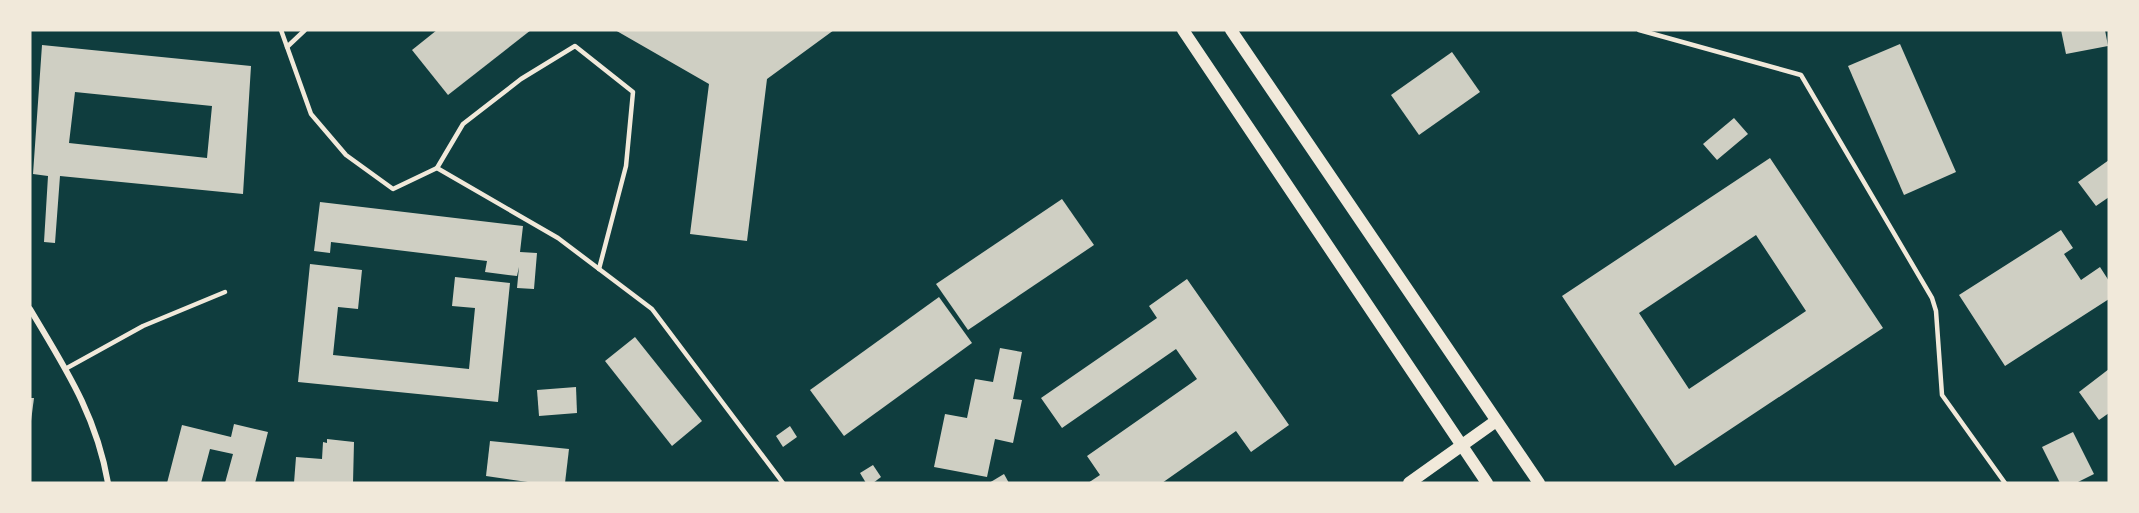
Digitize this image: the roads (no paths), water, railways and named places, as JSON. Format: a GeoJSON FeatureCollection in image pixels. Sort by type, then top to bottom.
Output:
{"type":"FeatureCollection","features":[{"type":"Feature","properties":{"kind":"main road"},"geometry":{"type":"LineString","coordinates":[[1183,30],[1487,483]]}},
{"type":"Feature","properties":{"kind":"main road"},"geometry":{"type":"LineString","coordinates":[[1231,30],[1539,483]]}},
{"type":"Feature","properties":{"kind":"main road"},"geometry":{"type":"LineString","coordinates":[[1409,483],[1496,421]]}},
{"type":"Feature","properties":{"kind":"street"},"geometry":{"type":"LineString","coordinates":[[30,309],[67,368],[93,423],[103,453],[108,483]]}},
{"type":"Feature","properties":{"kind":"lane"},"geometry":{"type":"LineString","coordinates":[[281,30],[311,114],[345,155],[393,189],[437,168],[463,124],[521,79],[575,46],[633,92],[626,166],[599,269]]}},
{"type":"Feature","properties":{"kind":"lane"},"geometry":{"type":"LineString","coordinates":[[287,47],[305,30]]}},
{"type":"Feature","properties":{"kind":"lane"},"geometry":{"type":"LineString","coordinates":[[1639,30],[1801,75],[1932,298],[1936,311],[1942,395],[2005,483]]}},
{"type":"Feature","properties":{"kind":"lane"},"geometry":{"type":"LineString","coordinates":[[437,168],[558,238],[652,309],[783,483]]}},
{"type":"Feature","properties":{"kind":"lane"},"geometry":{"type":"LineString","coordinates":[[67,368],[143,326],[225,292]]}}]}
